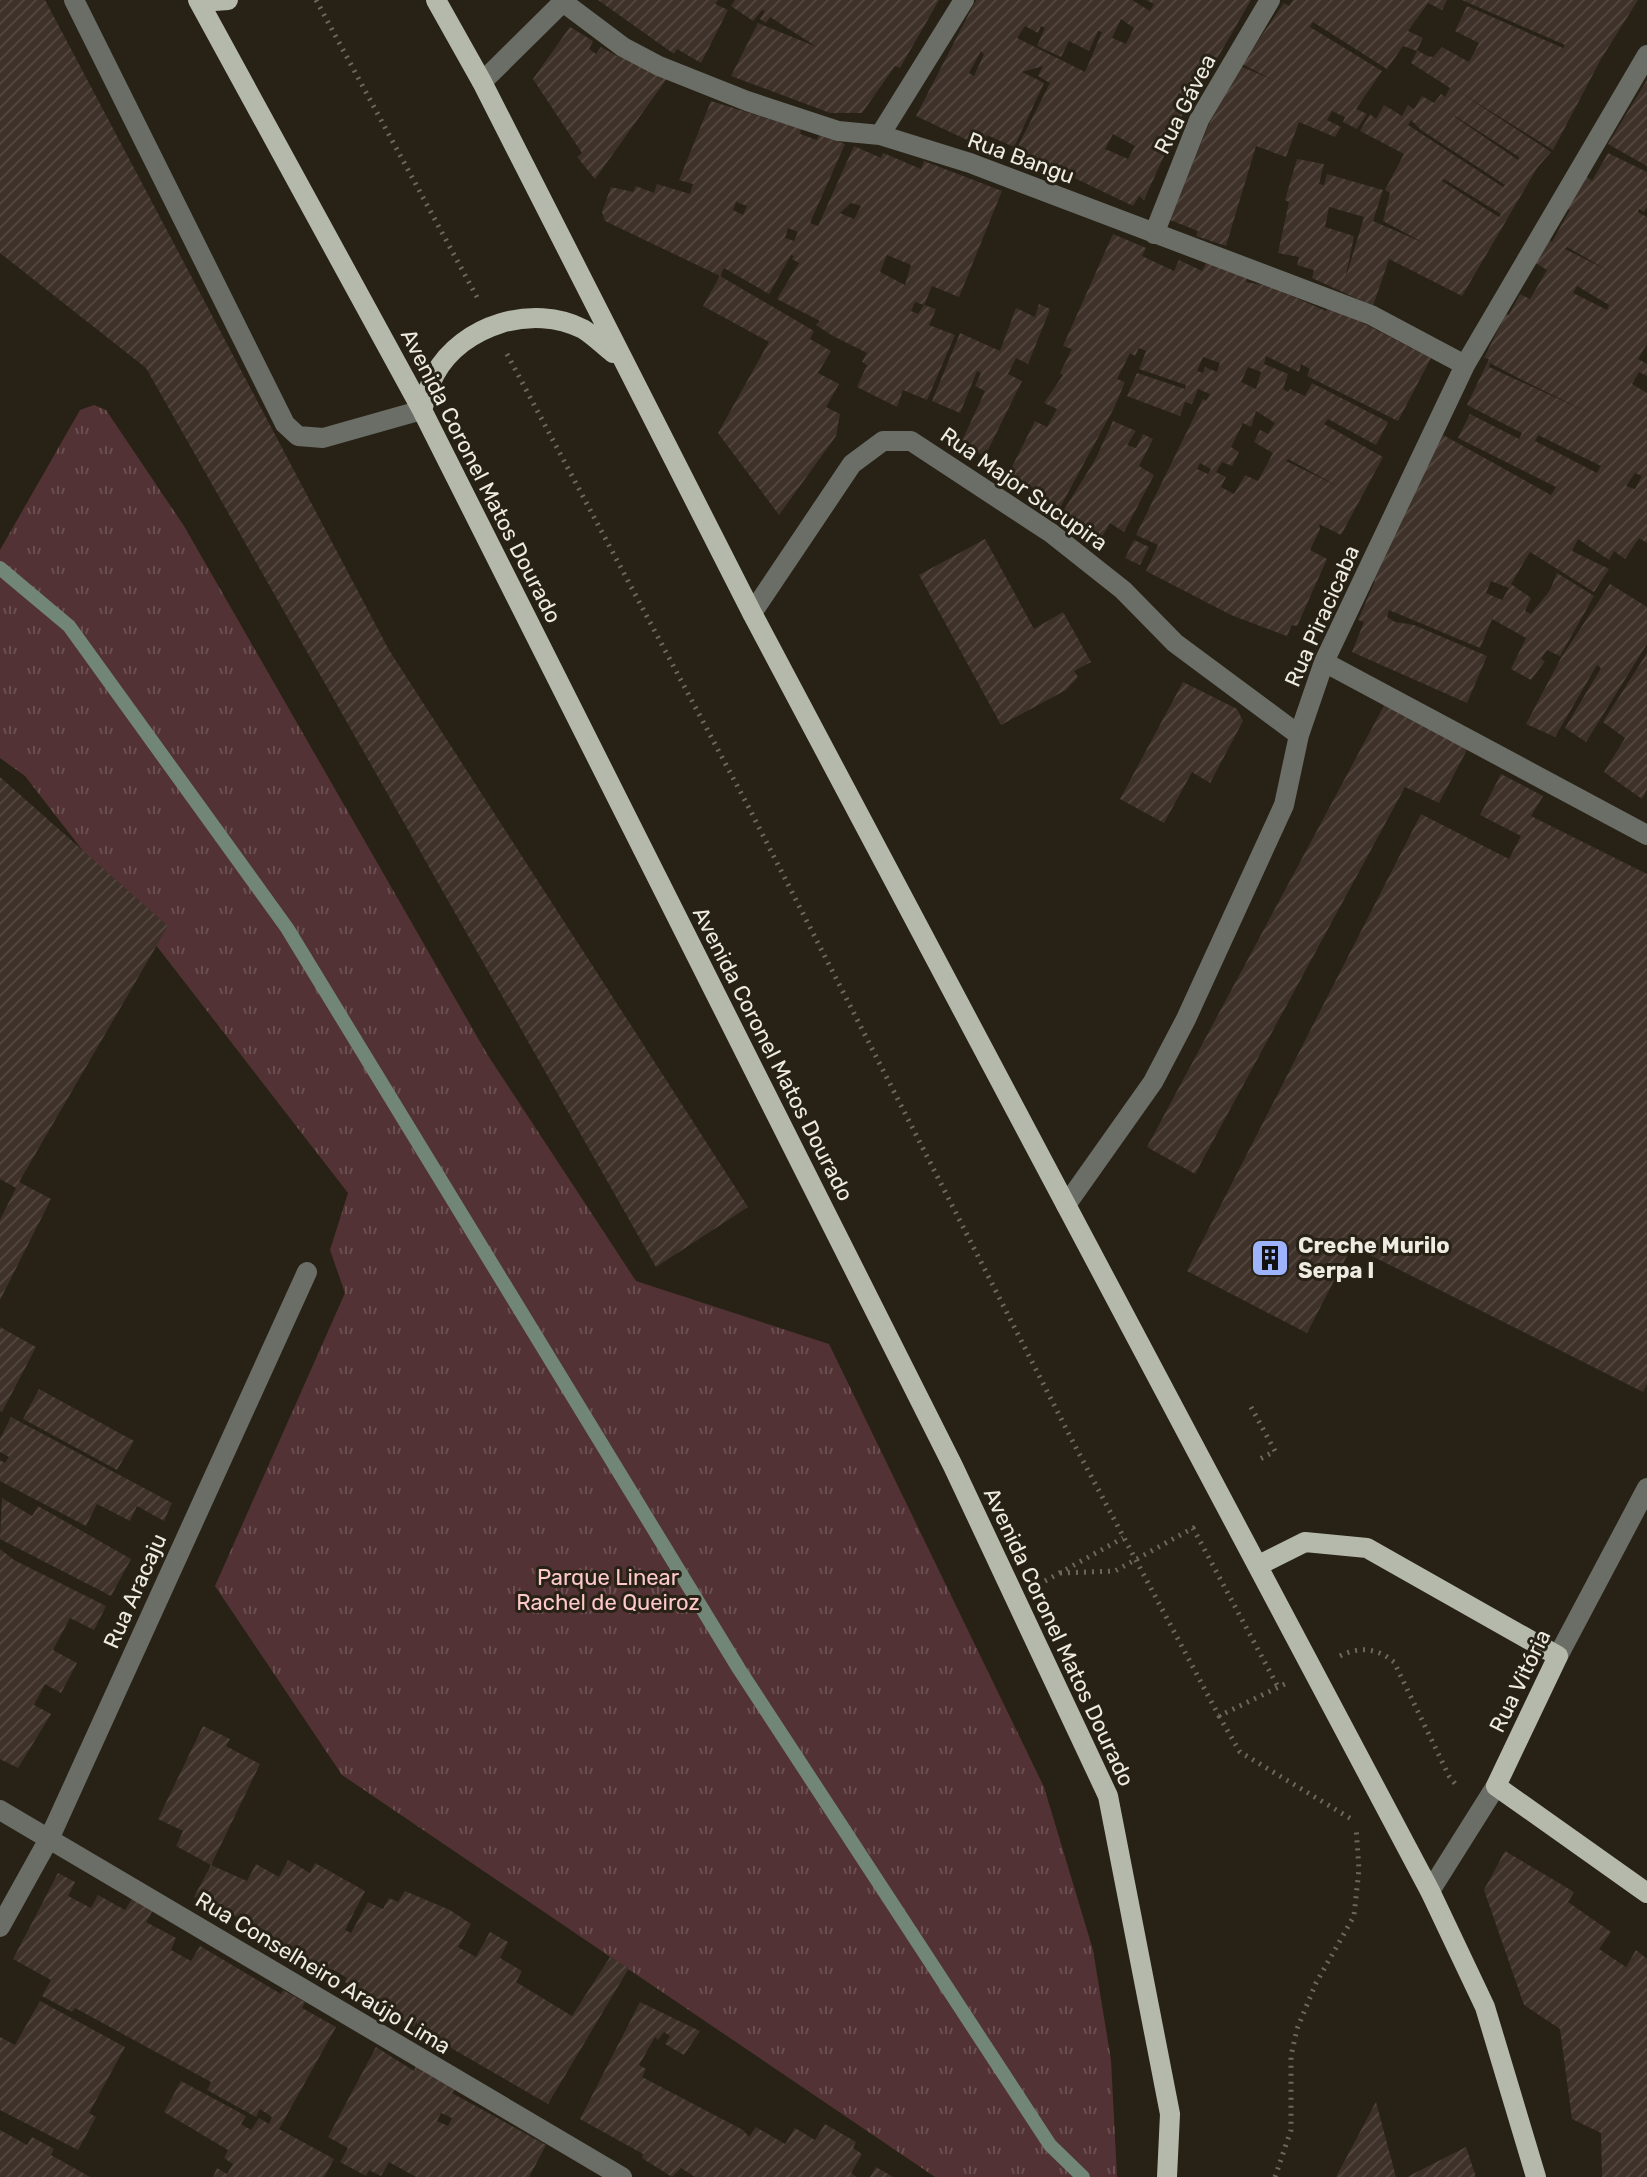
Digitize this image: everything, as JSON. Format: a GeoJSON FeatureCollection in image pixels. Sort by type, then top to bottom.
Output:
{"type":"FeatureCollection","features":[{"type":"Feature","properties":{"kind":"main road"},"geometry":{"type":"LineString","coordinates":[[199,1],[228,0]]}},
{"type":"Feature","properties":{"kind":"main road"},"geometry":{"type":"LineString","coordinates":[[436,0],[482,82],[619,358],[752,613],[1430,1891],[1485,2007],[1536,2177]]}},
{"type":"Feature","properties":{"kind":"main road","name":"Avenida Coronel Matos Dourado"},"geometry":{"type":"LineString","coordinates":[[199,1],[422,410],[953,1466],[1108,1796],[1170,2114],[1167,2177]]}},
{"type":"Feature","properties":{"kind":"main road"},"geometry":{"type":"LineString","coordinates":[[422,410],[435,374],[459,345],[491,325],[537,317],[582,329],[619,358]]}},
{"type":"Feature","properties":{"kind":"main road"},"geometry":{"type":"LineString","coordinates":[[1259,1565],[1305,1542],[1367,1548],[1558,1656]]}},
{"type":"Feature","properties":{"kind":"main road","name":"Rua Vitória"},"geometry":{"type":"LineString","coordinates":[[1496,1786],[1558,1656]]}},
{"type":"Feature","properties":{"kind":"main road"},"geometry":{"type":"LineString","coordinates":[[1496,1786],[1647,1893]]}},
{"type":"Feature","properties":{"kind":"street"},"geometry":{"type":"LineString","coordinates":[[74,0],[285,424],[298,436],[323,438],[422,410]]}},
{"type":"Feature","properties":{"kind":"street"},"geometry":{"type":"LineString","coordinates":[[880,135],[964,0]]}},
{"type":"Feature","properties":{"kind":"street","name":"Rua Gávea"},"geometry":{"type":"LineString","coordinates":[[1154,234],[1199,120],[1270,0]]}},
{"type":"Feature","properties":{"kind":"street"},"geometry":{"type":"LineString","coordinates":[[482,82],[564,1]]}},
{"type":"Feature","properties":{"kind":"street","name":"Rua Bangu"},"geometry":{"type":"LineString","coordinates":[[564,1],[623,47],[659,66],[747,101],[838,131],[880,135],[970,163],[1371,315],[1465,365]]}},
{"type":"Feature","properties":{"kind":"street","name":"Rua Piracicaba"},"geometry":{"type":"LineString","coordinates":[[1066,1205],[1153,1082],[1186,1019],[1284,805],[1299,735],[1324,662],[1465,365],[1647,55]]}},
{"type":"Feature","properties":{"kind":"street","name":"Rua Major Sucupira"},"geometry":{"type":"LineString","coordinates":[[752,613],[852,464],[883,441],[911,441],[1051,533],[1131,597],[1175,643],[1299,735]]}},
{"type":"Feature","properties":{"kind":"street"},"geometry":{"type":"LineString","coordinates":[[1324,662],[1647,835]]}},
{"type":"Feature","properties":{"kind":"street","name":"Rua Aracaju"},"geometry":{"type":"LineString","coordinates":[[0,1927],[50,1837],[307,1272]]}},
{"type":"Feature","properties":{"kind":"street","name":"Rua Vitória"},"geometry":{"type":"LineString","coordinates":[[1558,1656],[1647,1488]]}},
{"type":"Feature","properties":{"kind":"street","name":"Rua Vitória"},"geometry":{"type":"LineString","coordinates":[[1430,1891],[1496,1786]]}},
{"type":"Feature","properties":{"kind":"street","name":"Rua Conselheiro Araújo Lima"},"geometry":{"type":"LineString","coordinates":[[0,1810],[50,1837],[596,2170],[622,2177]]}},
{"type":"Feature","properties":{"kind":"path"},"geometry":{"type":"LineString","coordinates":[[316,0],[755,820],[1123,1538],[1219,1716],[1240,1752],[1356,1822],[1367,1832]]}},
{"type":"Feature","properties":{"kind":"path"},"geometry":{"type":"LineString","coordinates":[[1251,1407],[1275,1451],[1258,1460]]}},
{"type":"Feature","properties":{"kind":"path"},"geometry":{"type":"LineString","coordinates":[[1123,1538],[1060,1573],[1115,1571],[1193,1528],[1278,1687],[1219,1716]]}},
{"type":"Feature","properties":{"kind":"path"},"geometry":{"type":"LineString","coordinates":[[1351,1651],[1382,1652],[1394,1662],[1449,1776],[1459,1789],[1496,1786]]}},
{"type":"Feature","properties":{"kind":"path"},"geometry":{"type":"LineString","coordinates":[[1275,2177],[1291,2130],[1291,2056],[1297,2029],[1316,1983],[1354,1916],[1359,1869],[1356,1822]]}},
{"type":"Feature","properties":{"kind":"green space","name":"Parque Linear Rachel de Queiroz"},"geometry":{"type":"Polygon","coordinates":[[[94,405],[106,410],[184,526],[487,1054],[636,1281],[829,1344],[1044,1787],[1093,1950],[1111,2060],[1117,2177],[935,2177],[342,1775],[215,1586],[345,1293],[330,1250],[348,1193],[25,776],[0,758],[0,550],[80,410],[94,405]]]}},
{"type":"Feature","properties":{"kind":"building"},"geometry":{"type":"Polygon","coordinates":[[[0,0],[45,0],[389,650],[748,1207],[656,1267],[146,368],[0,253],[0,0]]]}},
{"type":"Feature","properties":{"kind":"building"},"geometry":{"type":"Polygon","coordinates":[[[598,0],[718,0],[715,4],[728,10],[701,63],[677,49],[674,54],[598,0]]]}},
{"type":"Feature","properties":{"kind":"building"},"geometry":{"type":"Polygon","coordinates":[[[735,0],[939,0],[900,68],[895,66],[862,113],[830,113],[731,76],[758,23],[817,47],[770,17],[766,23],[760,19],[765,11],[762,10],[753,21],[731,6],[735,0]]]}},
{"type":"Feature","properties":{"kind":"building"},"geometry":{"type":"Polygon","coordinates":[[[976,0],[1132,0],[1150,11],[1154,4],[1146,0],[1251,0],[1193,100],[1179,93],[1172,106],[1184,112],[1144,200],[1139,196],[1133,206],[1016,150],[1050,83],[1038,76],[1043,66],[1022,72],[1044,83],[1014,147],[987,135],[982,147],[916,116],[976,0]],[[1121,19],[1112,38],[1126,44],[1134,28],[1121,19]],[[1025,26],[1017,38],[1085,72],[1102,32],[1098,31],[1089,51],[1069,41],[1061,57],[1037,46],[1045,28],[1041,26],[1038,33],[1025,26]],[[981,51],[969,73],[974,76],[984,54],[981,51]],[[1113,134],[1105,149],[1128,159],[1135,146],[1113,134]]]}},
{"type":"Feature","properties":{"kind":"building"},"geometry":{"type":"Polygon","coordinates":[[[1293,0],[1447,0],[1442,10],[1428,3],[1408,31],[1423,38],[1417,50],[1427,56],[1433,57],[1442,47],[1469,62],[1479,43],[1455,31],[1467,6],[1563,48],[1565,45],[1462,0],[1638,0],[1601,59],[1553,150],[1458,91],[1551,152],[1537,168],[1462,296],[1389,259],[1373,306],[1312,278],[1314,270],[1297,265],[1299,257],[1278,253],[1289,202],[1285,200],[1297,159],[1324,164],[1319,184],[1324,185],[1327,174],[1383,190],[1373,221],[1424,243],[1383,221],[1390,193],[1385,190],[1404,154],[1360,131],[1370,114],[1376,119],[1384,105],[1402,116],[1408,105],[1414,109],[1422,96],[1434,103],[1441,94],[1445,97],[1450,88],[1411,63],[1417,51],[1403,46],[1387,69],[1313,22],[1310,27],[1382,71],[1356,109],[1367,114],[1357,129],[1343,122],[1345,117],[1332,111],[1327,120],[1341,127],[1335,137],[1299,122],[1286,157],[1256,146],[1226,246],[1196,236],[1198,231],[1170,220],[1208,126],[1240,66],[1271,79],[1242,64],[1284,3],[1289,6],[1293,0]],[[1455,117],[1518,160],[1519,157],[1455,117]],[[1411,120],[1408,125],[1503,187],[1505,185],[1421,130],[1411,120]],[[1444,179],[1442,181],[1499,217],[1501,214],[1444,179]],[[1329,207],[1325,227],[1354,236],[1345,280],[1364,217],[1329,207]]]}},
{"type":"Feature","properties":{"kind":"building"},"geometry":{"type":"Polygon","coordinates":[[[570,27],[593,41],[589,49],[596,54],[601,47],[617,56],[620,51],[668,77],[595,179],[577,157],[582,153],[533,79],[570,27]]]}},
{"type":"Feature","properties":{"kind":"building"},"geometry":{"type":"Polygon","coordinates":[[[1647,80],[1647,166],[1608,144],[1647,80]]]}},
{"type":"Feature","properties":{"kind":"building"},"geometry":{"type":"Polygon","coordinates":[[[711,101],[801,129],[800,134],[817,140],[819,135],[845,144],[810,223],[818,226],[854,146],[881,158],[883,153],[921,169],[924,161],[1002,191],[959,297],[932,286],[924,305],[936,309],[929,325],[955,335],[927,400],[903,390],[897,407],[857,387],[867,365],[862,362],[867,353],[816,325],[820,321],[777,299],[799,263],[792,259],[794,256],[791,255],[769,294],[724,268],[720,276],[605,221],[602,212],[611,187],[633,192],[636,186],[654,193],[657,184],[690,194],[693,184],[679,180],[711,101]],[[736,202],[733,210],[743,215],[747,206],[736,202]],[[851,203],[840,213],[854,219],[861,206],[851,203]],[[788,228],[785,238],[794,241],[798,232],[788,228]],[[887,255],[880,272],[905,285],[911,265],[887,255]],[[915,302],[911,311],[918,314],[924,305],[915,302]]]}},
{"type":"Feature","properties":{"kind":"building"},"geometry":{"type":"Polygon","coordinates":[[[1608,153],[1647,172],[1647,207],[1644,212],[1639,209],[1638,212],[1647,217],[1647,344],[1638,359],[1647,364],[1647,376],[1639,372],[1632,384],[1647,393],[1647,543],[1639,538],[1625,559],[1614,551],[1609,560],[1578,539],[1572,551],[1609,569],[1594,592],[1530,552],[1511,584],[1531,598],[1525,611],[1531,614],[1550,590],[1557,573],[1594,596],[1560,656],[1547,650],[1541,659],[1545,661],[1531,680],[1511,669],[1526,638],[1492,619],[1480,648],[1389,610],[1387,617],[1395,622],[1414,625],[1487,656],[1467,703],[1352,652],[1364,622],[1358,620],[1375,581],[1371,579],[1443,435],[1551,495],[1556,487],[1458,438],[1470,414],[1519,439],[1522,433],[1467,405],[1489,359],[1484,358],[1506,314],[1509,315],[1520,294],[1530,299],[1547,270],[1534,262],[1547,239],[1552,242],[1570,210],[1564,207],[1584,175],[1592,181],[1608,153]],[[1567,247],[1565,249],[1607,270],[1567,247]],[[1577,286],[1573,293],[1607,310],[1609,305],[1577,286]],[[1490,363],[1489,367],[1585,411],[1522,380],[1490,363]],[[1538,435],[1535,441],[1597,473],[1601,466],[1538,435]],[[1635,473],[1626,486],[1635,489],[1642,476],[1635,473]],[[1491,581],[1486,593],[1502,600],[1509,588],[1491,581]]]}},
{"type":"Feature","properties":{"kind":"building"},"geometry":{"type":"Polygon","coordinates":[[[1113,234],[1146,248],[1142,256],[1174,271],[1179,260],[1202,271],[1206,263],[1247,277],[1246,282],[1269,286],[1326,311],[1328,305],[1431,358],[1398,421],[1307,376],[1310,369],[1301,364],[1299,372],[1266,356],[1264,364],[1288,374],[1283,389],[1288,392],[1290,389],[1305,396],[1312,383],[1388,422],[1376,445],[1328,419],[1324,424],[1383,457],[1341,535],[1319,524],[1320,529],[1310,550],[1327,559],[1297,626],[1292,625],[1287,636],[1231,615],[1146,571],[1158,545],[1136,535],[1203,399],[1206,401],[1210,394],[1198,389],[1192,404],[1185,402],[1180,416],[1127,396],[1137,373],[1185,389],[1186,385],[1139,369],[1146,351],[1139,348],[1135,356],[1130,353],[1117,379],[1125,382],[1114,408],[1057,513],[1039,502],[1044,494],[1008,475],[1035,421],[1047,427],[1057,409],[1044,403],[1063,375],[1060,373],[1072,349],[1063,346],[1113,234]],[[1203,357],[1197,371],[1203,373],[1205,367],[1217,372],[1220,363],[1203,357]],[[1248,367],[1241,382],[1256,389],[1261,372],[1248,367]],[[1256,411],[1251,427],[1243,423],[1231,447],[1239,452],[1232,466],[1222,462],[1216,472],[1226,477],[1221,487],[1234,494],[1245,475],[1258,481],[1273,453],[1254,442],[1260,430],[1268,434],[1275,423],[1256,411]],[[1288,459],[1286,461],[1339,487],[1288,459]],[[1200,463],[1197,469],[1208,474],[1211,469],[1200,463]]]}},
{"type":"Feature","properties":{"kind":"building"},"geometry":{"type":"Polygon","coordinates":[[[720,276],[814,331],[810,339],[831,351],[818,373],[839,384],[826,407],[840,414],[836,436],[779,515],[718,433],[769,342],[703,306],[720,276]]]}},
{"type":"Feature","properties":{"kind":"building"},"geometry":{"type":"Polygon","coordinates":[[[1039,304],[1050,309],[1028,364],[1016,358],[1008,374],[1022,381],[985,456],[960,445],[985,391],[975,386],[981,373],[977,371],[960,413],[932,401],[960,333],[1000,351],[1016,308],[1035,317],[1039,304]]]}},
{"type":"Feature","properties":{"kind":"building"},"geometry":{"type":"Polygon","coordinates":[[[1113,421],[1136,431],[1127,445],[1136,448],[1143,434],[1153,439],[1139,466],[1154,475],[1124,532],[1110,523],[1098,544],[1059,518],[1095,460],[1113,421]]]}},
{"type":"Feature","properties":{"kind":"building"},"geometry":{"type":"Polygon","coordinates":[[[985,539],[1034,629],[1063,612],[1091,662],[1074,671],[1078,677],[1066,690],[1001,725],[919,575],[985,539]]]}},
{"type":"Feature","properties":{"kind":"building"},"geometry":{"type":"Polygon","coordinates":[[[1134,540],[1149,547],[1140,565],[1125,558],[1134,540]]]}},
{"type":"Feature","properties":{"kind":"building"},"geometry":{"type":"Polygon","coordinates":[[[1610,584],[1647,607],[1647,644],[1586,742],[1565,728],[1601,668],[1597,665],[1555,737],[1526,724],[1562,656],[1610,584]]]}},
{"type":"Feature","properties":{"kind":"building"},"geometry":{"type":"Polygon","coordinates":[[[1647,653],[1647,789],[1642,799],[1604,772],[1625,738],[1603,722],[1647,653]]]}},
{"type":"Feature","properties":{"kind":"building"},"geometry":{"type":"Polygon","coordinates":[[[1183,682],[1237,709],[1243,721],[1210,783],[1192,772],[1164,823],[1120,799],[1183,682]]]}},
{"type":"Feature","properties":{"kind":"building"},"geometry":{"type":"Polygon","coordinates":[[[1386,702],[1469,746],[1439,803],[1405,787],[1195,1174],[1147,1147],[1386,702]]]}},
{"type":"Feature","properties":{"kind":"building"},"geometry":{"type":"Polygon","coordinates":[[[1501,774],[1543,796],[1531,816],[1647,874],[1647,1384],[1643,1392],[1352,1246],[1307,1333],[1187,1271],[1421,814],[1509,859],[1521,836],[1480,815],[1501,774]]]}},
{"type":"Feature","properties":{"kind":"building"},"geometry":{"type":"Polygon","coordinates":[[[0,777],[168,926],[19,1182],[51,1199],[0,1300],[0,1220],[16,1188],[0,1179],[0,777]]]}},
{"type":"Feature","properties":{"kind":"building"},"geometry":{"type":"Polygon","coordinates":[[[0,1327],[36,1347],[2,1412],[0,1411],[0,1327]]]}},
{"type":"Feature","properties":{"kind":"building"},"geometry":{"type":"Polygon","coordinates":[[[39,1389],[134,1441],[117,1470],[23,1419],[39,1389]]]}},
{"type":"Feature","properties":{"kind":"building"},"geometry":{"type":"Polygon","coordinates":[[[11,1417],[172,1503],[164,1521],[137,1506],[130,1521],[97,1504],[86,1526],[0,1481],[0,1460],[5,1463],[9,1457],[0,1452],[0,1439],[11,1417]]]}},
{"type":"Feature","properties":{"kind":"building"},"geometry":{"type":"Polygon","coordinates":[[[2,1498],[32,1516],[38,1506],[131,1559],[111,1596],[0,1539],[2,1498]]]}},
{"type":"Feature","properties":{"kind":"building"},"geometry":{"type":"Polygon","coordinates":[[[0,1549],[14,1560],[106,1606],[94,1630],[70,1618],[53,1650],[77,1663],[61,1693],[45,1684],[34,1705],[51,1714],[18,1768],[0,1759],[0,1549]]]}},
{"type":"Feature","properties":{"kind":"building"},"geometry":{"type":"Polygon","coordinates":[[[203,1726],[230,1739],[226,1746],[260,1764],[211,1865],[176,1846],[183,1831],[158,1819],[203,1726]]]}},
{"type":"Feature","properties":{"kind":"building"},"geometry":{"type":"Polygon","coordinates":[[[1505,1851],[1574,1892],[1568,1902],[1611,1932],[1599,1949],[1626,1967],[1636,1950],[1647,1959],[1647,2177],[1602,2177],[1601,2133],[1572,2119],[1560,2029],[1524,2005],[1484,1890],[1505,1851]]]}},
{"type":"Feature","properties":{"kind":"building"},"geometry":{"type":"Polygon","coordinates":[[[288,1860],[310,1873],[315,1863],[365,1891],[345,1930],[351,1933],[368,1902],[383,1909],[389,1898],[398,1902],[405,1891],[450,1910],[471,1924],[458,1947],[476,1957],[490,1932],[508,1942],[500,1958],[522,1971],[516,1982],[572,2016],[610,1957],[629,1968],[548,2104],[432,2037],[434,2033],[416,2023],[414,2027],[392,2014],[345,1982],[347,1978],[332,1969],[329,1974],[254,1925],[194,1897],[211,1865],[247,1881],[256,1864],[279,1877],[288,1860]]]}},
{"type":"Feature","properties":{"kind":"building"},"geometry":{"type":"Polygon","coordinates":[[[58,1873],[75,1882],[68,1896],[91,1908],[98,1895],[125,1910],[132,1899],[153,1910],[146,1922],[176,1938],[171,1950],[191,1961],[200,1946],[281,1994],[283,1990],[305,2002],[302,2008],[336,2027],[279,2129],[334,2159],[324,2177],[213,2177],[217,2168],[227,2174],[233,2164],[224,2158],[228,2150],[164,2112],[181,2081],[246,2116],[241,2124],[251,2130],[259,2118],[269,2124],[272,2117],[260,2109],[256,2117],[207,2090],[211,2082],[75,2008],[72,2012],[42,1996],[51,1980],[13,1959],[58,1873]]]}},
{"type":"Feature","properties":{"kind":"building"},"geometry":{"type":"Polygon","coordinates":[[[40,2001],[125,2047],[89,2113],[96,2117],[78,2150],[0,2110],[0,2037],[15,2045],[40,2001]]]}},
{"type":"Feature","properties":{"kind":"building"},"geometry":{"type":"Polygon","coordinates":[[[640,2002],[700,2031],[684,2055],[665,2044],[670,2036],[664,2032],[658,2040],[655,2037],[639,2065],[646,2069],[642,2077],[743,2130],[749,2137],[756,2127],[785,2144],[795,2128],[815,2140],[825,2124],[856,2142],[853,2148],[862,2154],[851,2173],[857,2177],[695,2177],[681,2168],[672,2177],[642,2158],[643,2154],[580,2119],[640,2002]]]}},
{"type":"Feature","properties":{"kind":"building"},"geometry":{"type":"Polygon","coordinates":[[[376,2047],[414,2071],[416,2066],[455,2089],[452,2093],[546,2145],[529,2177],[416,2177],[389,2162],[381,2176],[369,2170],[366,2176],[340,2162],[348,2148],[328,2137],[376,2047]],[[441,2113],[437,2121],[448,2126],[452,2118],[441,2113]]]}},
{"type":"Feature","properties":{"kind":"building"},"geometry":{"type":"Polygon","coordinates":[[[1376,2102],[1396,2177],[1336,2177],[1376,2102]]]}},
{"type":"Feature","properties":{"kind":"building"},"geometry":{"type":"Polygon","coordinates":[[[0,2130],[27,2145],[32,2137],[54,2149],[51,2155],[90,2177],[0,2177],[0,2130]]]}},
{"type":"Feature","properties":{"kind":"building"},"geometry":{"type":"Polygon","coordinates":[[[1466,2147],[1476,2177],[1407,2177],[1466,2147]]]}},
{"type":"Feature","properties":{"kind":"building"},"geometry":{"type":"Polygon","coordinates":[[[876,2167],[893,2177],[870,2177],[876,2167]]]}},
{"type":"Feature","properties":{"kind":"waterway"},"geometry":{"type":"LineString","coordinates":[[0,568],[69,626],[287,928],[739,1669],[1050,2145],[1083,2177]]}},
{"type":"Feature","properties":{"kind":"place","name":"Creche Murilo Serpa I"},"geometry":{"type":"Point","coordinates":[1270,1258]}}]}
